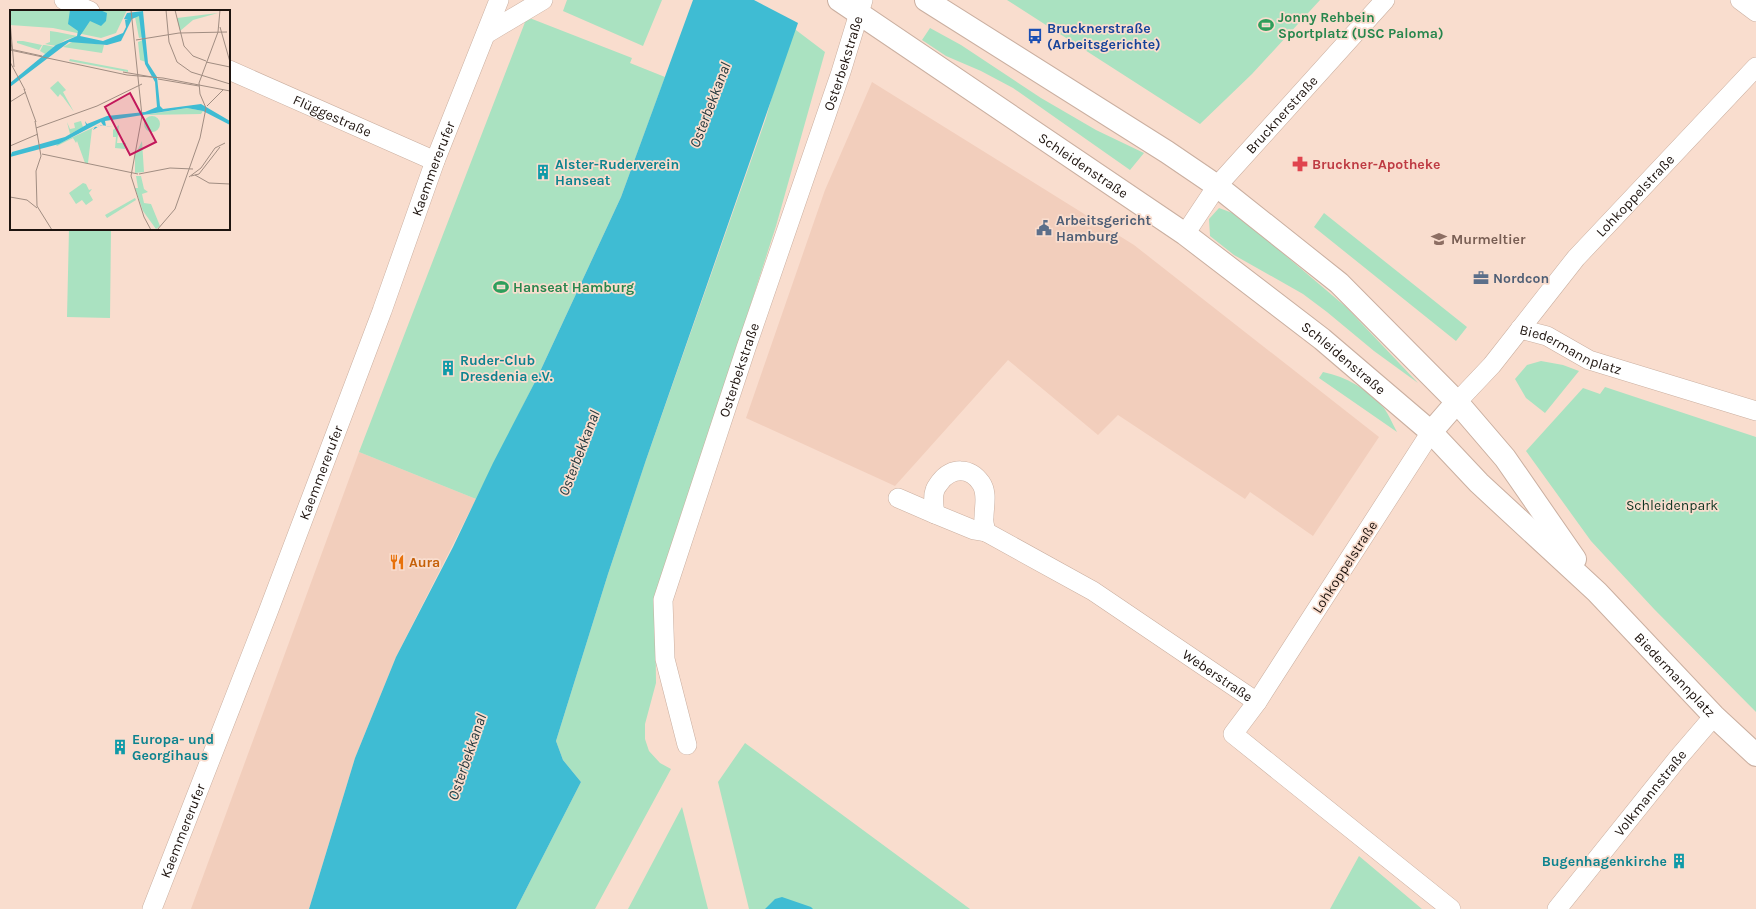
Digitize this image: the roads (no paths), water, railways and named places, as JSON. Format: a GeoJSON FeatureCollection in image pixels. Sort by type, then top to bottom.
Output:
{"type":"FeatureCollection","features":[{"type":"Feature","properties":{"kind":"main road","name":"Schleidenstraße"},"geometry":{"type":"LineString","coordinates":[[839,0],[861,7],[1184,234],[1322,339],[1431,432]]}},
{"type":"Feature","properties":{"kind":"main road"},"geometry":{"type":"LineString","coordinates":[[926,0],[1167,152],[1217,186],[1339,283],[1457,402],[1431,432]]}},
{"type":"Feature","properties":{"kind":"main road","name":"Biedermannplatz"},"geometry":{"type":"LineString","coordinates":[[1457,402],[1505,458],[1597,592]]}},
{"type":"Feature","properties":{"kind":"main road","name":"Biedermannplatz"},"geometry":{"type":"LineString","coordinates":[[1431,432],[1479,483],[1597,592],[1714,716],[1756,755]]}},
{"type":"Feature","properties":{"kind":"street"},"geometry":{"type":"LineString","coordinates":[[64,0],[88,10]]}},
{"type":"Feature","properties":{"kind":"street","name":"Kaemmererufer"},"geometry":{"type":"LineString","coordinates":[[152,909],[268,612],[371,340],[435,161],[499,0]]}},
{"type":"Feature","properties":{"kind":"street"},"geometry":{"type":"LineString","coordinates":[[486,34],[543,0]]}},
{"type":"Feature","properties":{"kind":"street","name":"Brucknerstraße"},"geometry":{"type":"LineString","coordinates":[[1184,234],[1217,186],[1384,0]]}},
{"type":"Feature","properties":{"kind":"street"},"geometry":{"type":"LineString","coordinates":[[1740,0],[1756,12]]}},
{"type":"Feature","properties":{"kind":"street","name":"Osterbekstraße"},"geometry":{"type":"LineString","coordinates":[[687,745],[665,659],[664,600],[749,341],[843,65],[861,7]]}},
{"type":"Feature","properties":{"kind":"street","name":"Lohkoppelstraße"},"geometry":{"type":"LineString","coordinates":[[1520,329],[1576,258],[1756,67]]}},
{"type":"Feature","properties":{"kind":"street","name":"Flüggestraße"},"geometry":{"type":"LineString","coordinates":[[230,70],[435,161]]}},
{"type":"Feature","properties":{"kind":"street","name":"Biedermannplatz"},"geometry":{"type":"LineString","coordinates":[[1457,402],[1492,365],[1520,329],[1547,336],[1589,360],[1756,411]]}},
{"type":"Feature","properties":{"kind":"street","name":"Lohkoppelstraße"},"geometry":{"type":"LineString","coordinates":[[1257,702],[1431,432]]}},
{"type":"Feature","properties":{"kind":"street"},"geometry":{"type":"LineString","coordinates":[[935,514],[933,501],[935,488],[944,477],[955,471],[965,471],[973,474],[982,484],[985,498],[983,519],[986,532]]}},
{"type":"Feature","properties":{"kind":"street","name":"Weberstraße"},"geometry":{"type":"LineString","coordinates":[[898,498],[974,530],[986,532],[1093,591],[1257,702],[1233,734],[1451,909]]}},
{"type":"Feature","properties":{"kind":"street","name":"Volkmannstraße"},"geometry":{"type":"LineString","coordinates":[[1558,909],[1678,758],[1714,716]]}},
{"type":"Feature","properties":{"kind":"water","name":"Osterbekkanal"},"geometry":{"type":"Polygon","coordinates":[[[693,0],[806,0],[646,460],[608,574],[556,741],[563,760],[581,782],[516,909],[309,909],[355,758],[396,657],[453,547],[493,463],[537,378],[621,197],[693,0]]]}},
{"type":"Feature","properties":{"kind":"water"},"geometry":{"type":"Polygon","coordinates":[[[782,897],[813,909],[765,909],[775,899],[782,897]]]}},
{"type":"Feature","properties":{"kind":"place","name":"Jonny Rehbein Sportplatz (USC Paloma)"},"geometry":{"type":"Point","coordinates":[1266,25]}},
{"type":"Feature","properties":{"kind":"place","name":"Brucknerstraße (Arbeitsgerichte)"},"geometry":{"type":"Point","coordinates":[1035,36]}},
{"type":"Feature","properties":{"kind":"place","name":"Bruckner-Apotheke"},"geometry":{"type":"Point","coordinates":[1300,164]}},
{"type":"Feature","properties":{"kind":"place","name":"Alster-Ruderverein Hanseat"},"geometry":{"type":"Point","coordinates":[543,172]}},
{"type":"Feature","properties":{"kind":"place","name":"Arbeitsgericht Hamburg"},"geometry":{"type":"Point","coordinates":[1044,228]}},
{"type":"Feature","properties":{"kind":"place","name":"Murmeltier"},"geometry":{"type":"Point","coordinates":[1439,239]}},
{"type":"Feature","properties":{"kind":"place","name":"Nordcon"},"geometry":{"type":"Point","coordinates":[1481,278]}},
{"type":"Feature","properties":{"kind":"place","name":"Hanseat Hamburg"},"geometry":{"type":"Point","coordinates":[501,287]}},
{"type":"Feature","properties":{"kind":"place","name":"Ruder-Club Dresdenia e.V."},"geometry":{"type":"Point","coordinates":[448,368]}},
{"type":"Feature","properties":{"kind":"place","name":"Aura"},"geometry":{"type":"Point","coordinates":[397,562]}},
{"type":"Feature","properties":{"kind":"place","name":"Europa- und Georgihaus"},"geometry":{"type":"Point","coordinates":[120,747]}},
{"type":"Feature","properties":{"kind":"place","name":"Bugenhagenkirche"},"geometry":{"type":"Point","coordinates":[1679,861]}},
{"type":"Feature","properties":{"kind":"park label","name":"Schleidenpark"},"geometry":{"type":"Point","coordinates":[1672,505]}}]}
